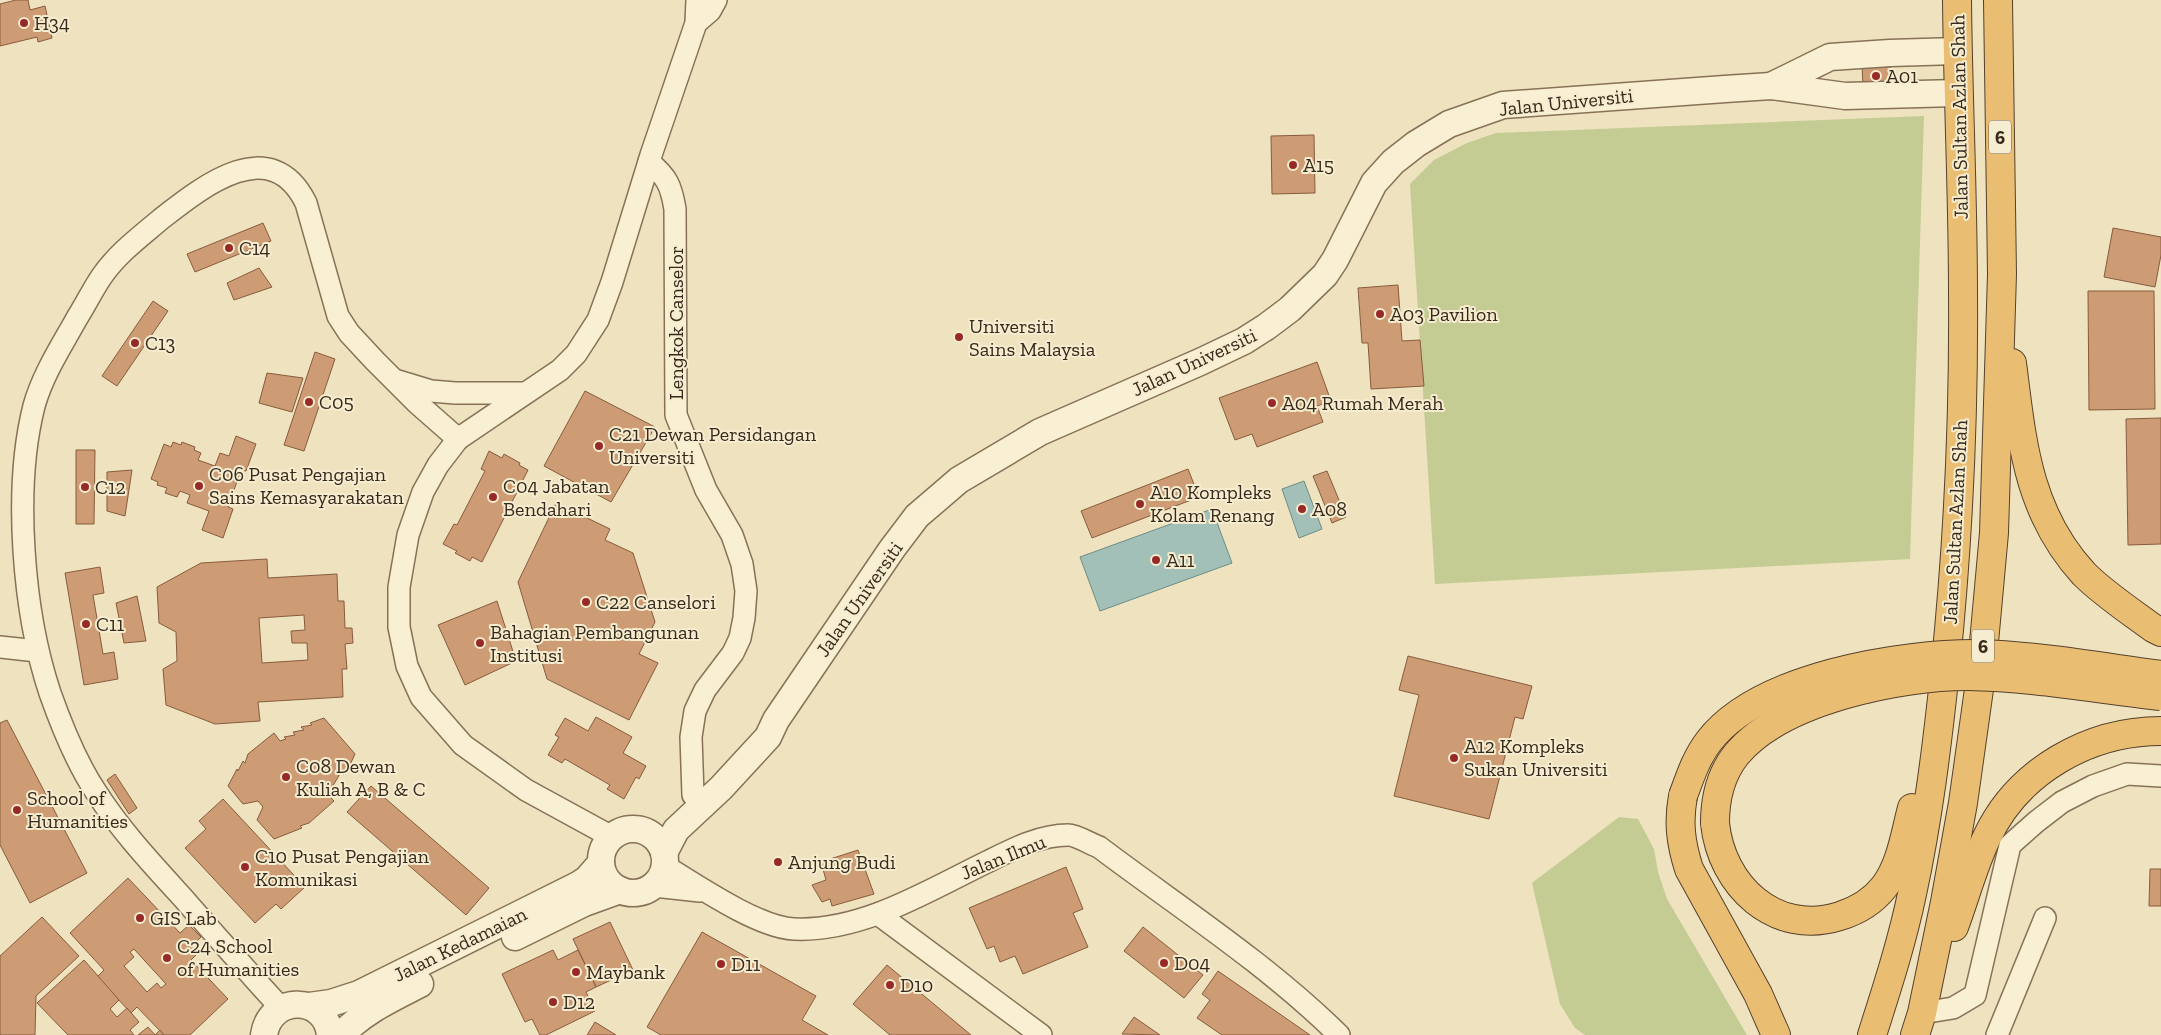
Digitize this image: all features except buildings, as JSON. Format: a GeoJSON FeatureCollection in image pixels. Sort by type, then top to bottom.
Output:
{"type":"FeatureCollection","features":[{"type":"Feature","properties":{"kind":"highway","name":"Jalan Sultan Azlan Shah"},"geometry":{"type":"LineString","coordinates":[[1872,1035],[1893,967],[1912,895],[1931,792],[1954,592],[1961,482],[1963,294],[1957,93],[1957,0]]}},
{"type":"Feature","properties":{"kind":"highway","name":"Jalan Sultan Azlan Shah"},"geometry":{"type":"LineString","coordinates":[[1919,1024],[1946,902],[1963,803],[1981,675],[1994,533],[2002,274],[1998,0]]}},
{"type":"Feature","properties":{"kind":"highway"},"geometry":{"type":"LineString","coordinates":[[2002,274],[2026,462],[2039,505],[2061,543],[2085,574],[2157,630]]}},
{"type":"Feature","properties":{"kind":"highway"},"geometry":{"type":"LineString","coordinates":[[1776,1035],[1758,994],[1689,869],[1682,848],[1680,829],[1683,796],[1697,760],[1709,741],[1723,727],[1739,715],[1790,688],[1843,670],[1896,659],[1981,654],[2161,675]]}},
{"type":"Feature","properties":{"kind":"highway"},"geometry":{"type":"LineString","coordinates":[[1942,704],[1898,861],[1884,886],[1876,895],[1857,909],[1830,919],[1814,921],[1779,914],[1764,906],[1742,889],[1728,868],[1718,846],[1715,823],[1716,803],[1721,784],[1734,757],[1744,746],[1758,734],[1792,715],[1830,699],[1856,691],[1914,680],[1967,676],[2006,678],[2161,696]]}},
{"type":"Feature","properties":{"kind":"highway"},"geometry":{"type":"LineString","coordinates":[[1919,1024],[1987,836],[2006,807],[2042,770],[2074,751],[2106,738],[2126,733],[2161,732]]}},
{"type":"Feature","properties":{"kind":"street"},"geometry":{"type":"LineString","coordinates":[[612,837],[526,790],[463,746],[421,698],[407,666],[399,627],[399,586],[408,535],[423,492],[438,465],[458,439],[560,370],[576,354],[598,320],[696,23],[697,0]]}},
{"type":"Feature","properties":{"kind":"street"},"geometry":{"type":"LineString","coordinates":[[696,23],[710,11],[716,0]]}},
{"type":"Feature","properties":{"kind":"street","name":"Jalan Universiti"},"geometry":{"type":"LineString","coordinates":[[1772,86],[1830,57],[1957,51]]}},
{"type":"Feature","properties":{"kind":"street","name":"Jalan Universiti"},"geometry":{"type":"LineString","coordinates":[[661,868],[676,830],[721,788],[768,737],[776,720],[892,549],[918,516],[959,480],[1040,432],[1200,362],[1244,341],[1266,327],[1290,309],[1325,275],[1335,260],[1374,183],[1393,162],[1416,144],[1449,124],[1503,105],[1772,86],[1845,96],[1957,93]]}},
{"type":"Feature","properties":{"kind":"street","name":"Lengkok Canselor"},"geometry":{"type":"LineString","coordinates":[[649,162],[666,178],[672,192],[675,209],[676,415],[706,490],[732,535],[742,564],[746,591],[740,638],[733,653],[705,690],[695,711],[691,737],[692,795]]}},
{"type":"Feature","properties":{"kind":"street"},"geometry":{"type":"LineString","coordinates":[[264,1035],[269,1019],[281,1008],[134,844],[95,791],[72,748],[51,695],[37,651],[28,589],[24,525],[25,466],[37,398],[47,370],[103,275],[122,251],[193,193],[216,180],[242,169],[260,167],[277,171],[291,179],[300,190],[306,203],[338,316],[349,333],[398,381],[417,403],[458,439]]}},
{"type":"Feature","properties":{"kind":"street"},"geometry":{"type":"LineString","coordinates":[[398,381],[430,391],[525,393]]}},
{"type":"Feature","properties":{"kind":"street"},"geometry":{"type":"LineString","coordinates":[[0,647],[37,651]]}},
{"type":"Feature","properties":{"kind":"street","name":"Jalan Universiti"},"geometry":{"type":"LineString","coordinates":[[639,830],[654,826],[668,817],[762,724],[776,720]]}},
{"type":"Feature","properties":{"kind":"street"},"geometry":{"type":"LineString","coordinates":[[1919,1024],[1975,995],[2010,846],[2036,822],[2062,802],[2093,786],[2127,774],[2161,776]]}},
{"type":"Feature","properties":{"kind":"street"},"geometry":{"type":"LineString","coordinates":[[629,829],[639,830],[650,834],[659,842],[661,868],[638,893],[620,890],[610,884],[604,874],[601,863],[602,854],[612,837],[629,829]]}},
{"type":"Feature","properties":{"kind":"street","name":"Jalan Ilmu"},"geometry":{"type":"LineString","coordinates":[[661,868],[768,924],[793,929],[831,926],[878,914],[1012,849],[1042,838],[1070,834],[1099,848],[1253,962],[1303,1001],[1339,1035]]}},
{"type":"Feature","properties":{"kind":"street","name":"Jalan Kedamaian"},"geometry":{"type":"LineString","coordinates":[[281,1008],[290,1005],[309,1006],[331,1003],[358,994],[578,886],[601,863]]}},
{"type":"Feature","properties":{"kind":"street","name":"Jalan Kedamaian"},"geometry":{"type":"LineString","coordinates":[[341,1035],[354,1021],[369,1010],[584,903],[620,890]]}},
{"type":"Feature","properties":{"kind":"street"},"geometry":{"type":"LineString","coordinates":[[878,914],[1041,1035]]}},
{"type":"Feature","properties":{"kind":"street"},"geometry":{"type":"LineString","coordinates":[[1997,1035],[2045,918]]}},
{"type":"Feature","properties":{"kind":"street"},"geometry":{"type":"LineString","coordinates":[[309,1006],[325,1020],[330,1035]]}},
{"type":"Feature","properties":{"kind":"green space"},"geometry":{"type":"Polygon","coordinates":[[[1924,116],[1910,559],[1435,584],[1410,184],[1434,160],[1467,143],[1496,133],[1924,116]]]}},
{"type":"Feature","properties":{"kind":"green space"},"geometry":{"type":"Polygon","coordinates":[[[1619,817],[1638,819],[1654,849],[1658,872],[1667,899],[1747,1035],[1585,1035],[1575,1028],[1560,1004],[1532,883],[1619,817]]]}},
{"type":"Feature","properties":{"kind":"water","name":"A08"},"geometry":{"type":"Polygon","coordinates":[[[1304,481],[1322,529],[1299,538],[1282,489],[1304,481]]]}},
{"type":"Feature","properties":{"kind":"water","name":"A11"},"geometry":{"type":"Polygon","coordinates":[[[1212,509],[1232,563],[1100,611],[1080,557],[1212,509]]]}},
{"type":"Feature","properties":{"kind":"place","name":"H34"},"geometry":{"type":"Point","coordinates":[24,23]}},
{"type":"Feature","properties":{"kind":"place","name":"A01"},"geometry":{"type":"Point","coordinates":[1876,76]}},
{"type":"Feature","properties":{"kind":"place","name":"A15"},"geometry":{"type":"Point","coordinates":[1293,165]}},
{"type":"Feature","properties":{"kind":"place","name":"C14"},"geometry":{"type":"Point","coordinates":[229,248]}},
{"type":"Feature","properties":{"kind":"place","name":"A03 Pavilion"},"geometry":{"type":"Point","coordinates":[1380,314]}},
{"type":"Feature","properties":{"kind":"place","name":"Universiti Sains Malaysia"},"geometry":{"type":"Point","coordinates":[959,337]}},
{"type":"Feature","properties":{"kind":"place","name":"C13"},"geometry":{"type":"Point","coordinates":[135,343]}},
{"type":"Feature","properties":{"kind":"place","name":"C05"},"geometry":{"type":"Point","coordinates":[309,402]}},
{"type":"Feature","properties":{"kind":"place","name":"A04 Rumah Merah"},"geometry":{"type":"Point","coordinates":[1272,403]}},
{"type":"Feature","properties":{"kind":"place","name":"C21 Dewan Persidangan Universiti"},"geometry":{"type":"Point","coordinates":[599,446]}},
{"type":"Feature","properties":{"kind":"place","name":"C06 Pusat Pengajian Sains Kemasyarakatan"},"geometry":{"type":"Point","coordinates":[199,486]}},
{"type":"Feature","properties":{"kind":"place","name":"C12"},"geometry":{"type":"Point","coordinates":[85,487]}},
{"type":"Feature","properties":{"kind":"place","name":"C04 Jabatan Bendahari"},"geometry":{"type":"Point","coordinates":[493,497]}},
{"type":"Feature","properties":{"kind":"place","name":"A10 Kompleks Kolam Renang"},"geometry":{"type":"Point","coordinates":[1140,504]}},
{"type":"Feature","properties":{"kind":"place","name":"A08"},"geometry":{"type":"Point","coordinates":[1302,509]}},
{"type":"Feature","properties":{"kind":"place","name":"A11"},"geometry":{"type":"Point","coordinates":[1156,560]}},
{"type":"Feature","properties":{"kind":"place","name":"C22 Canselori"},"geometry":{"type":"Point","coordinates":[586,602]}},
{"type":"Feature","properties":{"kind":"place","name":"C11"},"geometry":{"type":"Point","coordinates":[86,624]}},
{"type":"Feature","properties":{"kind":"place","name":"Bahagian Pembangunan Institusi"},"geometry":{"type":"Point","coordinates":[480,643]}},
{"type":"Feature","properties":{"kind":"place","name":"A12 Kompleks Sukan Universiti"},"geometry":{"type":"Point","coordinates":[1454,758]}},
{"type":"Feature","properties":{"kind":"place","name":"C08 Dewan Kuliah A, B & C"},"geometry":{"type":"Point","coordinates":[286,777]}},
{"type":"Feature","properties":{"kind":"place","name":"School of Humanities"},"geometry":{"type":"Point","coordinates":[17,810]}},
{"type":"Feature","properties":{"kind":"place","name":"Anjung Budi"},"geometry":{"type":"Point","coordinates":[778,862]}},
{"type":"Feature","properties":{"kind":"place","name":"C10 Pusat Pengajian Komunikasi"},"geometry":{"type":"Point","coordinates":[245,867]}},
{"type":"Feature","properties":{"kind":"place","name":"GIS Lab"},"geometry":{"type":"Point","coordinates":[140,918]}},
{"type":"Feature","properties":{"kind":"place","name":"C24 School of Humanities"},"geometry":{"type":"Point","coordinates":[167,958]}},
{"type":"Feature","properties":{"kind":"place","name":"D04"},"geometry":{"type":"Point","coordinates":[1164,963]}},
{"type":"Feature","properties":{"kind":"place","name":"D11"},"geometry":{"type":"Point","coordinates":[721,964]}},
{"type":"Feature","properties":{"kind":"place","name":"Maybank"},"geometry":{"type":"Point","coordinates":[576,972]}},
{"type":"Feature","properties":{"kind":"place","name":"D10"},"geometry":{"type":"Point","coordinates":[890,985]}},
{"type":"Feature","properties":{"kind":"place","name":"D12"},"geometry":{"type":"Point","coordinates":[553,1002]}}]}
